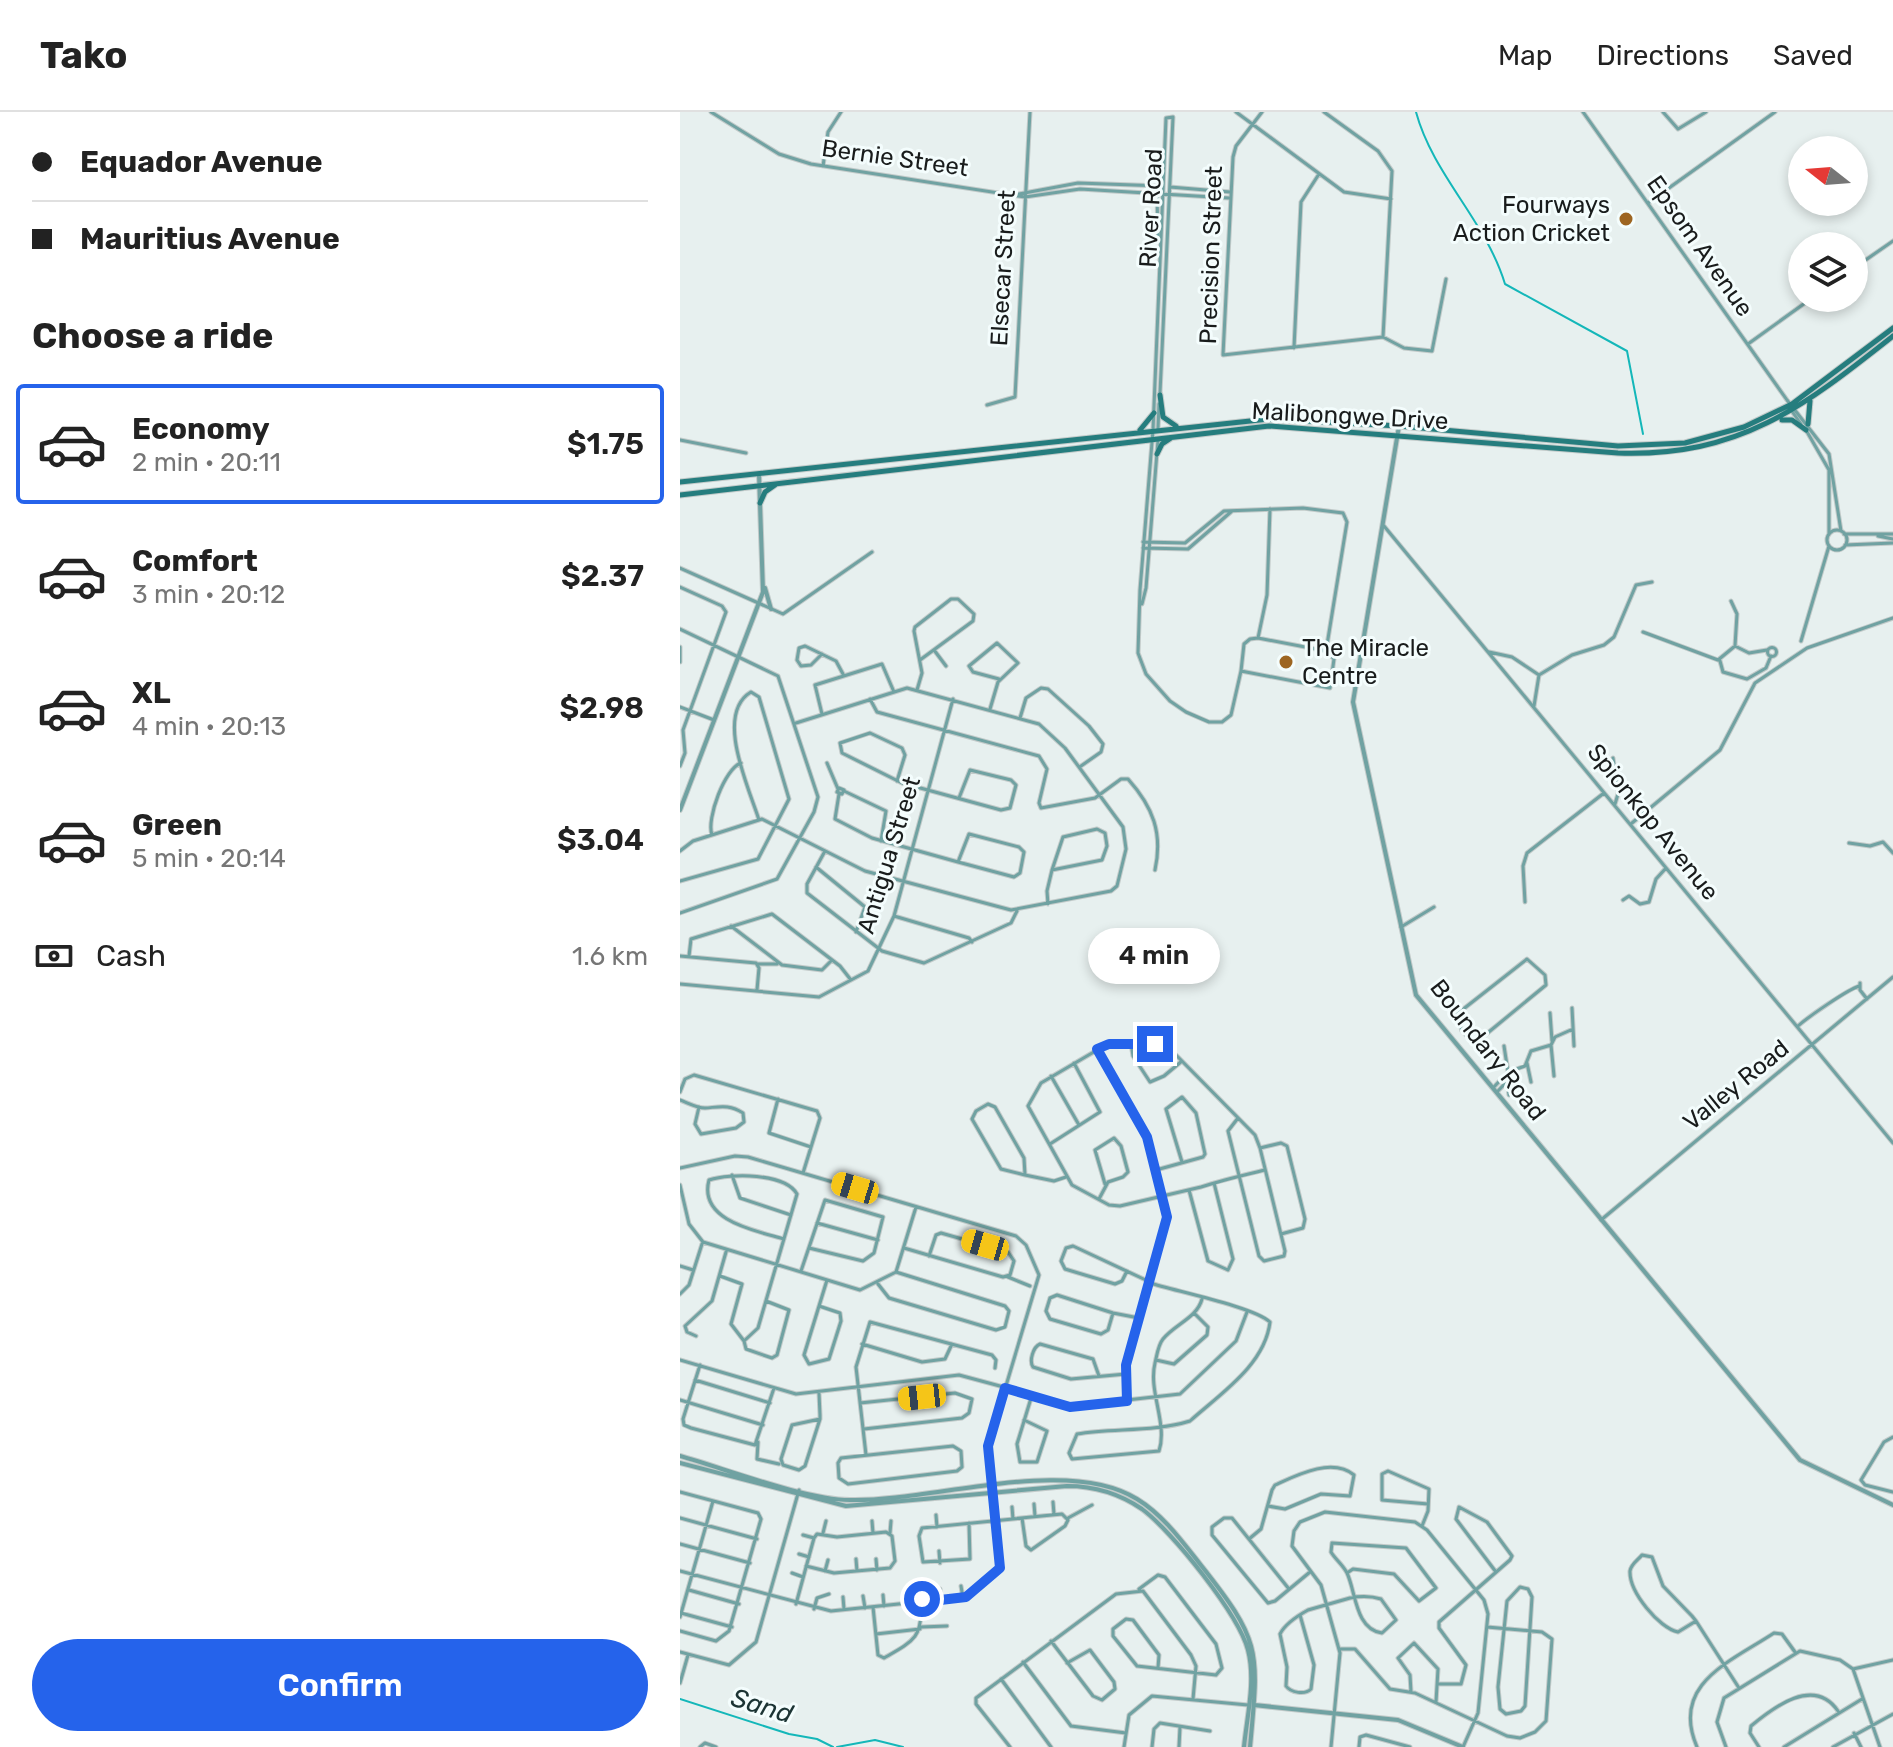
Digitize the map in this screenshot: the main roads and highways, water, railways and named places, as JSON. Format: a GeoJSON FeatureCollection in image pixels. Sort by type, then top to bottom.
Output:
{"type":"FeatureCollection","features":[{"type":"Feature","properties":{"kind":"main road","name":"Malibongwe Drive"},"geometry":{"type":"LineString","coordinates":[[680,482],[1155,430],[1269,426],[1636,450],[1707,445],[1777,420],[1893,328]]}},
{"type":"Feature","properties":{"kind":"main road","name":"Malibongwe Drive"},"geometry":{"type":"LineString","coordinates":[[1646,450],[1706,439],[1810,400],[1893,336]]}},
{"type":"Feature","properties":{"kind":"main road"},"geometry":{"type":"LineString","coordinates":[[1157,454],[1165,441],[1182,431],[1163,417],[1160,395]]}},
{"type":"Feature","properties":{"kind":"main road"},"geometry":{"type":"LineString","coordinates":[[1777,420],[1792,420],[1807,427],[1810,400]]}},
{"type":"Feature","properties":{"kind":"main road"},"geometry":{"type":"LineString","coordinates":[[1136,432],[1147,426],[1154,413]]}},
{"type":"Feature","properties":{"kind":"main road","name":"Malibongwe Drive"},"geometry":{"type":"LineString","coordinates":[[680,495],[1155,438],[1182,431],[1269,419],[1399,426],[1636,450]]}},
{"type":"Feature","properties":{"kind":"main road"},"geometry":{"type":"LineString","coordinates":[[1141,439],[1151,447]]}},
{"type":"Feature","properties":{"kind":"main road"},"geometry":{"type":"LineString","coordinates":[[760,503],[765,492],[776,484]]}},
{"type":"Feature","properties":{"kind":"waterway"},"geometry":{"type":"LineString","coordinates":[[1416,112],[1434,157],[1485,239],[1505,284],[1627,351],[1643,434]]}},
{"type":"Feature","properties":{"kind":"waterway","name":"Sand"},"geometry":{"type":"LineString","coordinates":[[680,1699],[789,1734],[817,1739],[833,1747]]}},
{"type":"Feature","properties":{"kind":"waterway","name":"Sand"},"geometry":{"type":"LineString","coordinates":[[837,1747],[875,1740],[903,1747]]}},
{"type":"Feature","properties":{"kind":"place","name":"Fourways Action Cricket"},"geometry":{"type":"Point","coordinates":[1626,219]}},
{"type":"Feature","properties":{"kind":"place","name":"The Miracle Centre"},"geometry":{"type":"Point","coordinates":[1286,662]}}]}
